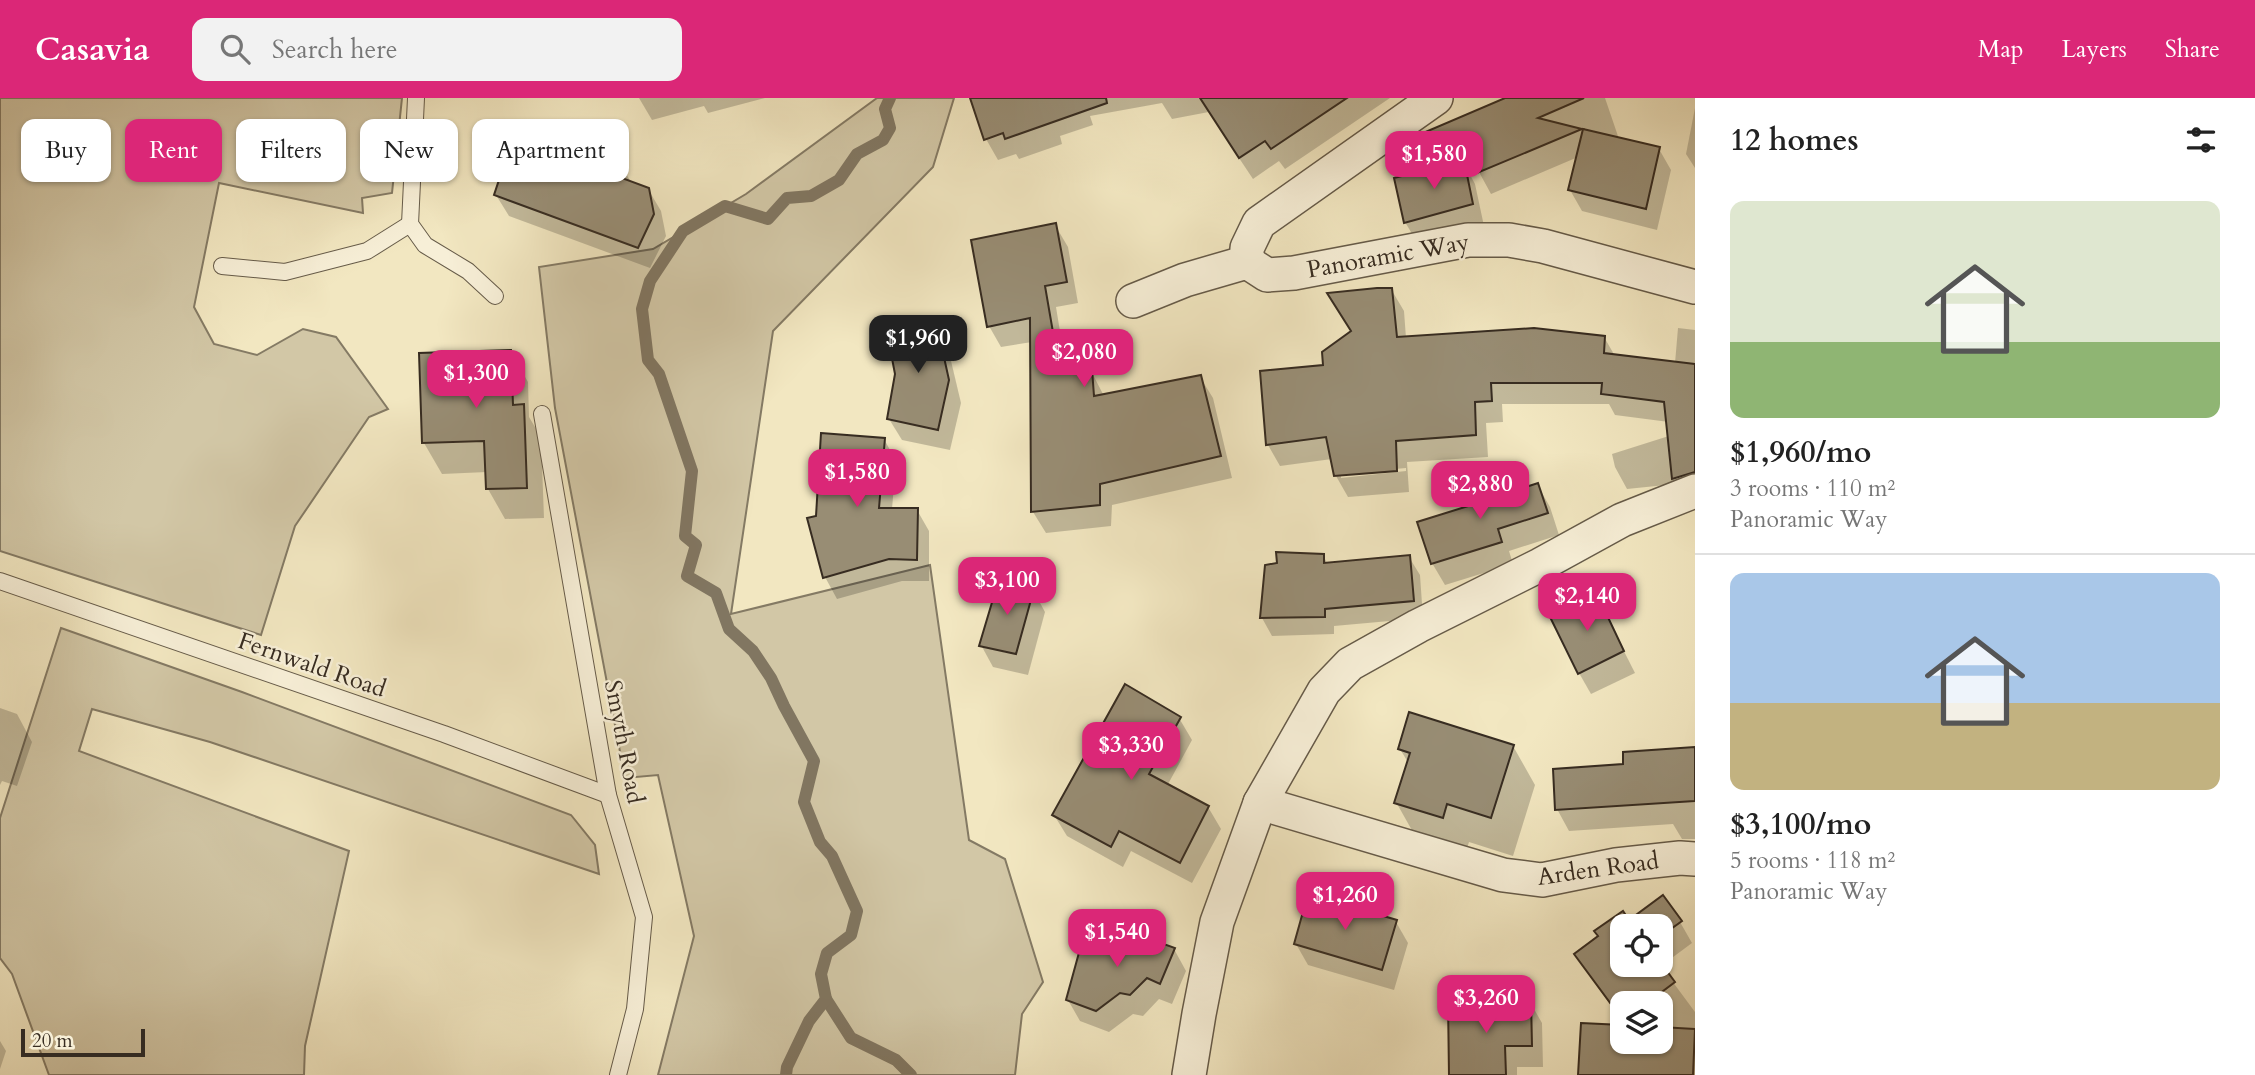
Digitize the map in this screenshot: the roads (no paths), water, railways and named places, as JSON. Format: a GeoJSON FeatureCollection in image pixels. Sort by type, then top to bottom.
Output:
{"type":"FeatureCollection","features":[{"type":"Feature","properties":{"kind":"street"},"geometry":{"type":"LineString","coordinates":[[1133,301],[1185,280],[1247,262],[1247,247],[1259,223],[1436,98]]}},
{"type":"Feature","properties":{"kind":"street","name":"Panoramic Way"},"geometry":{"type":"LineString","coordinates":[[1247,262],[1267,275],[1294,274],[1468,240],[1509,240],[1544,246],[1695,287]]}},
{"type":"Feature","properties":{"kind":"street"},"geometry":{"type":"LineString","coordinates":[[1189,1075],[1217,922],[1260,803],[1324,691],[1350,664],[1418,626],[1540,565],[1622,520],[1695,491]]}},
{"type":"Feature","properties":{"kind":"street","name":"Arden Road"},"geometry":{"type":"LineString","coordinates":[[1260,803],[1503,875],[1542,880],[1616,865],[1680,858],[1695,859]]}},
{"type":"Feature","properties":{"kind":"lane"},"geometry":{"type":"LineString","coordinates":[[415,98],[410,224],[425,245],[468,271],[495,296]]}},
{"type":"Feature","properties":{"kind":"lane"},"geometry":{"type":"LineString","coordinates":[[222,266],[285,271],[367,251],[410,224]]}},
{"type":"Feature","properties":{"kind":"lane","name":"Smyth Road"},"geometry":{"type":"LineString","coordinates":[[542,414],[608,795],[644,917],[635,1009],[618,1075]]}},
{"type":"Feature","properties":{"kind":"lane","name":"Fernwald Road"},"geometry":{"type":"LineString","coordinates":[[0,582],[444,734],[608,795]]}},
{"type":"Feature","properties":{"kind":"waterway"},"geometry":{"type":"LineString","coordinates":[[786,1075],[787,1067],[809,1021],[826,999],[821,974],[827,953],[851,935],[857,911],[832,856],[820,842],[804,802],[814,761],[771,678],[753,651],[729,629],[716,593],[687,576],[696,545],[685,536],[692,471],[659,374],[648,360],[642,309],[650,281],[683,231],[725,206],[768,219],[787,198],[811,196],[839,180],[857,154],[883,140],[890,128],[885,109],[890,98]]}},
{"type":"Feature","properties":{"kind":"waterway"},"geometry":{"type":"LineString","coordinates":[[826,999],[851,1038],[896,1060],[911,1075]]}}]}
